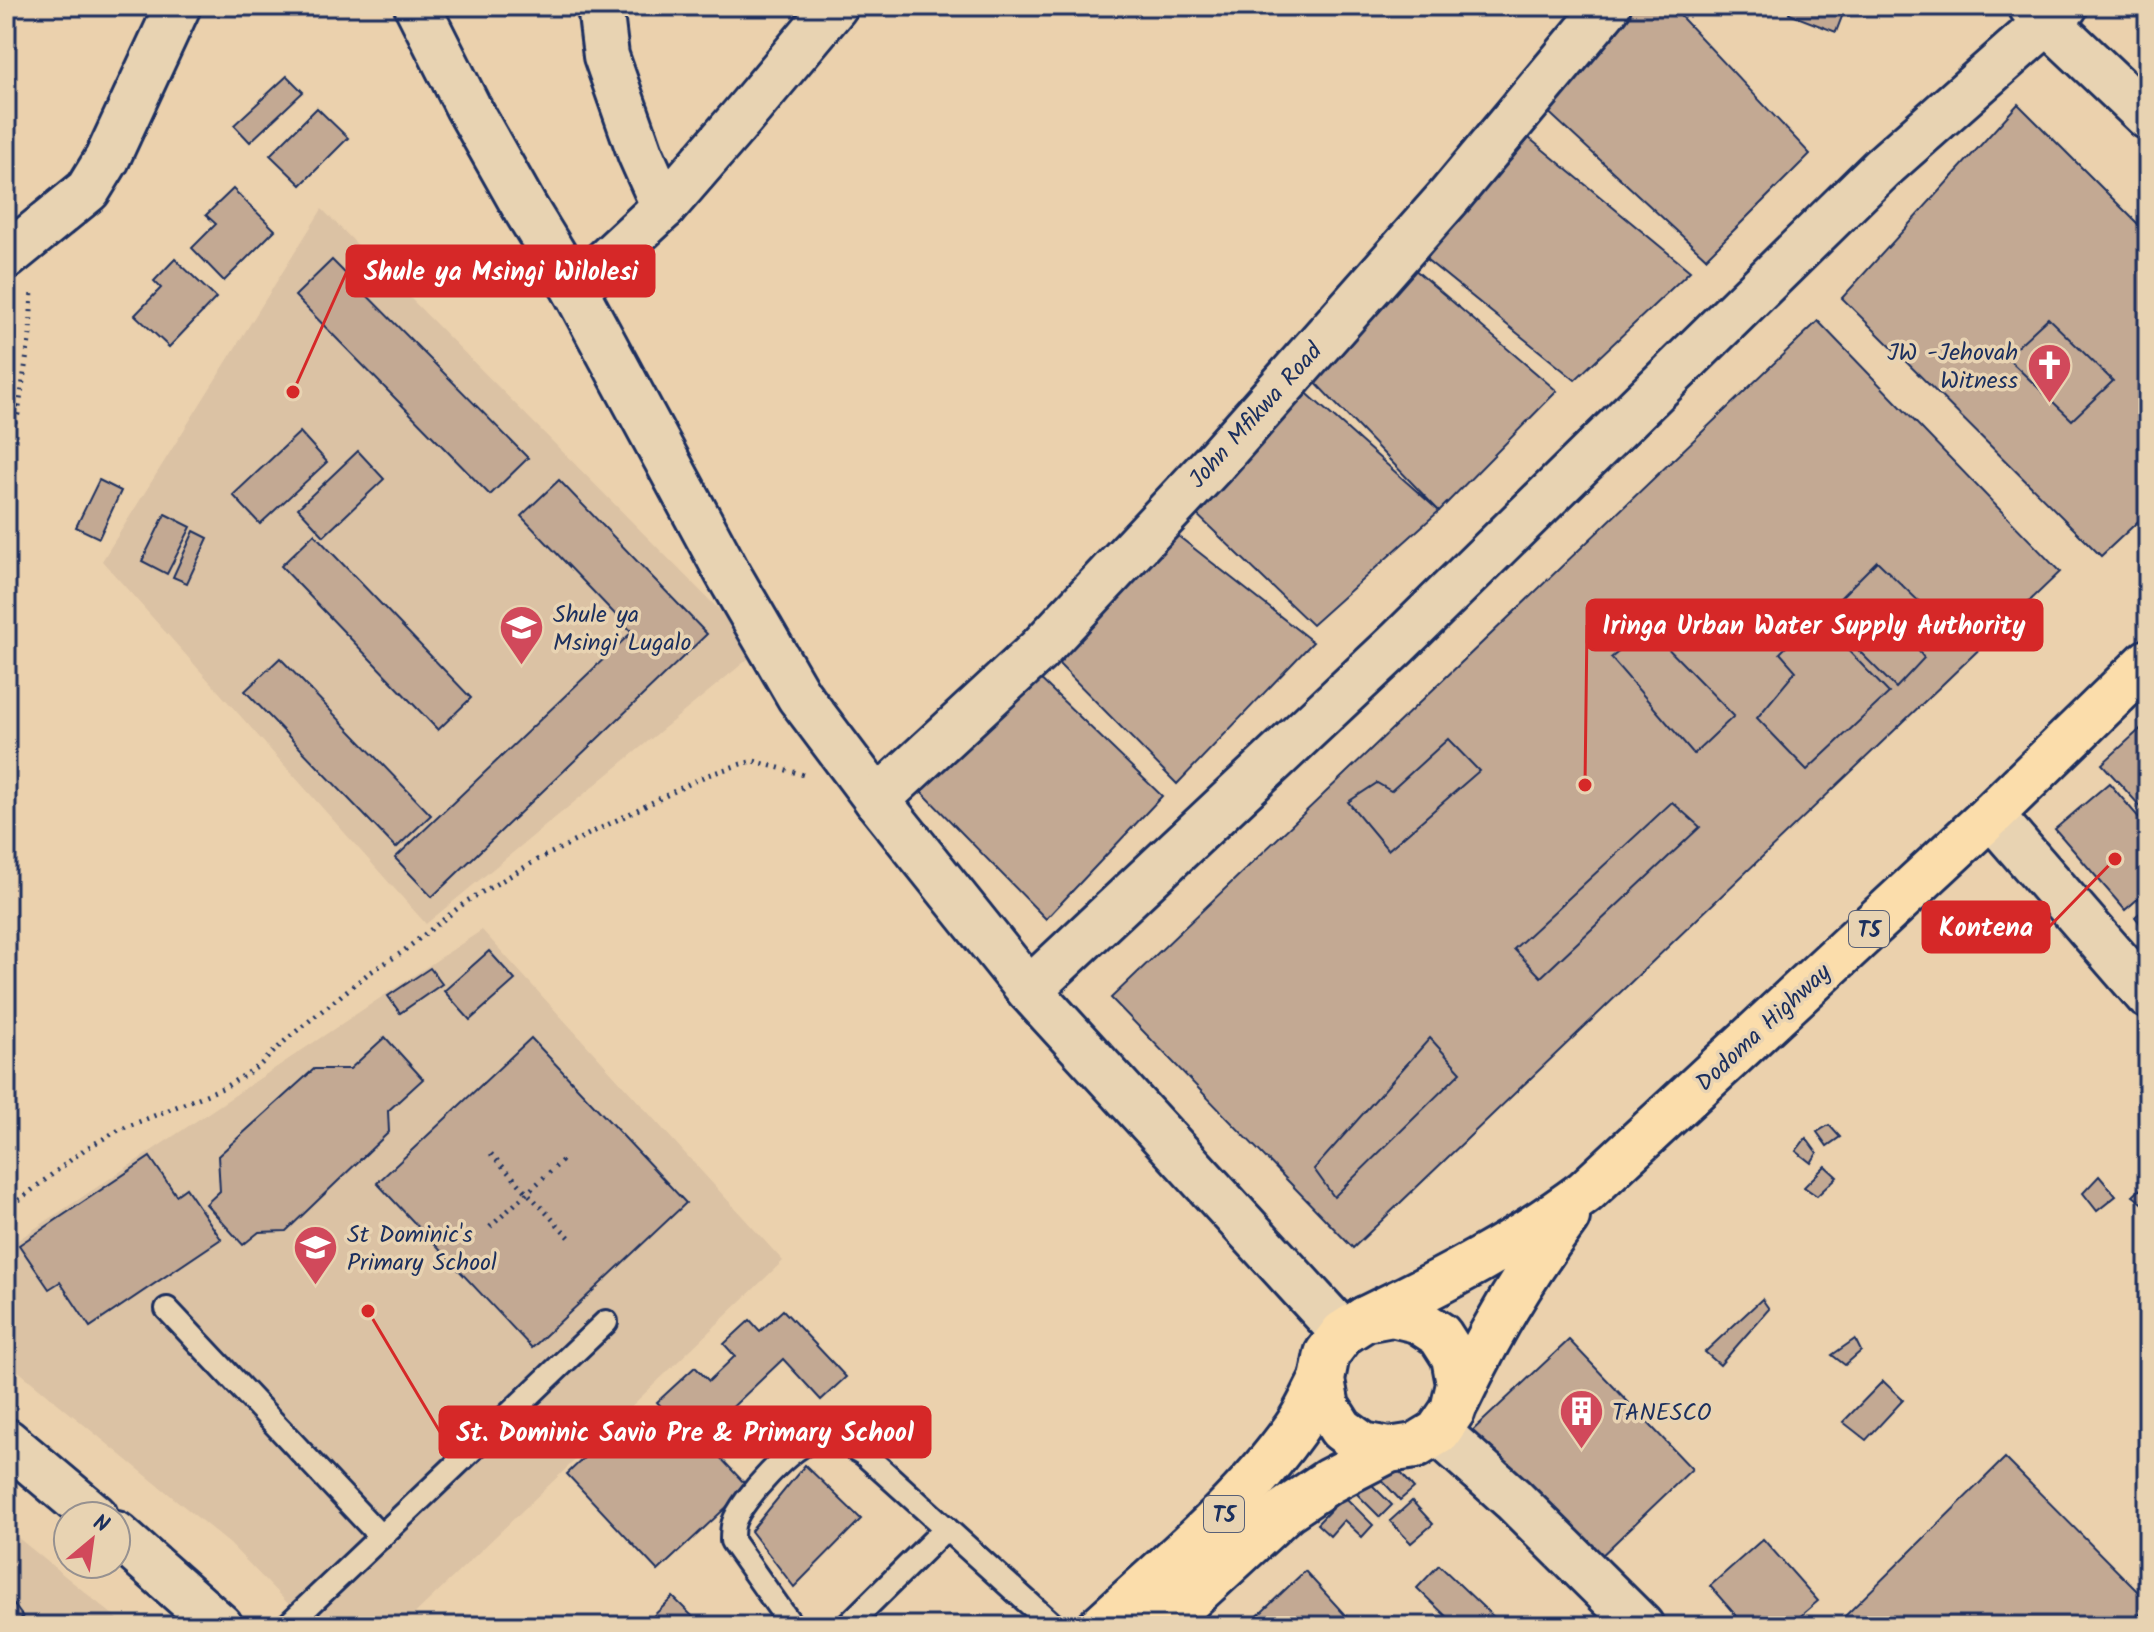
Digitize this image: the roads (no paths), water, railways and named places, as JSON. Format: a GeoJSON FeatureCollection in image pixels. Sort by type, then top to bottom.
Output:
{"type":"FeatureCollection","features":[{"type":"Feature","properties":{"kind":"highway","name":"Dodoma Highway"},"geometry":{"type":"LineString","coordinates":[[1585,1192],[1991,815],[2148,662]]}},
{"type":"Feature","properties":{"kind":"highway","name":"T5"},"geometry":{"type":"LineString","coordinates":[[1354,1326],[1482,1259],[1542,1224],[1585,1192]]}},
{"type":"Feature","properties":{"kind":"highway","name":"T5"},"geometry":{"type":"LineString","coordinates":[[1446,1421],[1480,1353],[1518,1289],[1585,1192]]}},
{"type":"Feature","properties":{"kind":"highway"},"geometry":{"type":"LineString","coordinates":[[1392,1314],[1417,1320],[1440,1335],[1454,1357],[1459,1384],[1446,1421],[1415,1446],[1389,1450],[1363,1445],[1341,1429],[1327,1407],[1322,1380],[1327,1354],[1354,1326],[1392,1314]]}},
{"type":"Feature","properties":{"kind":"highway","name":"T5"},"geometry":{"type":"LineString","coordinates":[[1101,1626],[1226,1512],[1261,1475],[1297,1426],[1322,1380]]}},
{"type":"Feature","properties":{"kind":"highway","name":"T5"},"geometry":{"type":"LineString","coordinates":[[1160,1626],[1286,1510],[1329,1481],[1389,1450]]}},
{"type":"Feature","properties":{"kind":"street"},"geometry":{"type":"LineString","coordinates":[[20,246],[88,190],[107,159],[178,6]]}},
{"type":"Feature","properties":{"kind":"street"},"geometry":{"type":"LineString","coordinates":[[417,6],[468,107],[575,290],[727,572],[799,696],[1029,990],[1354,1326]]}},
{"type":"Feature","properties":{"kind":"street"},"geometry":{"type":"LineString","coordinates":[[600,6],[606,56],[640,153],[664,207]]}},
{"type":"Feature","properties":{"kind":"street"},"geometry":{"type":"LineString","coordinates":[[575,290],[664,207],[835,6]]}},
{"type":"Feature","properties":{"kind":"street","name":"John Mfikwa Road"},"geometry":{"type":"LineString","coordinates":[[868,788],[1038,651],[1214,463],[1448,198],[1608,6]]}},
{"type":"Feature","properties":{"kind":"street"},"geometry":{"type":"LineString","coordinates":[[1029,990],[1395,646],[1882,168],[2048,11],[2148,117]]}},
{"type":"Feature","properties":{"kind":"street"},"geometry":{"type":"LineString","coordinates":[[1991,815],[2148,996]]}},
{"type":"Feature","properties":{"kind":"street"},"geometry":{"type":"LineString","coordinates":[[1446,1421],[1513,1499],[1641,1626]]}},
{"type":"Feature","properties":{"kind":"street"},"geometry":{"type":"LineString","coordinates":[[6,1441],[76,1500]]}},
{"type":"Feature","properties":{"kind":"street"},"geometry":{"type":"LineString","coordinates":[[132,1548],[220,1626]]}},
{"type":"Feature","properties":{"kind":"lane"},"geometry":{"type":"LineString","coordinates":[[167,1309],[381,1537]]}},
{"type":"Feature","properties":{"kind":"lane"},"geometry":{"type":"LineString","coordinates":[[287,1626],[606,1322]]}},
{"type":"Feature","properties":{"kind":"lane"},"geometry":{"type":"LineString","coordinates":[[792,1626],[732,1541],[733,1523],[749,1496],[787,1456],[814,1439],[840,1440],[864,1454],[1054,1626]]}},
{"type":"Feature","properties":{"kind":"lane"},"geometry":{"type":"LineString","coordinates":[[847,1626],[946,1528]]}},
{"type":"Feature","properties":{"kind":"place","name":"Shule ya Msingi Wilolesi"},"geometry":{"type":"Point","coordinates":[293,392]}},
{"type":"Feature","properties":{"kind":"place","name":"JW -Jehovah Witness"},"geometry":{"type":"Point","coordinates":[2049,405]}},
{"type":"Feature","properties":{"kind":"place","name":"Shule ya Msingi Lugalo"},"geometry":{"type":"Point","coordinates":[522,667]}},
{"type":"Feature","properties":{"kind":"place","name":"Iringa Urban Water Supply Authority"},"geometry":{"type":"Point","coordinates":[1585,785]}},
{"type":"Feature","properties":{"kind":"place","name":"Kontena"},"geometry":{"type":"Point","coordinates":[2115,859]}},
{"type":"Feature","properties":{"kind":"place","name":"St Dominic's Primary School"},"geometry":{"type":"Point","coordinates":[316,1287]}},
{"type":"Feature","properties":{"kind":"place","name":"St. Dominic Savio Pre & Primary School"},"geometry":{"type":"Point","coordinates":[368,1311]}},
{"type":"Feature","properties":{"kind":"place","name":"TANESCO"},"geometry":{"type":"Point","coordinates":[1581,1451]}}]}
